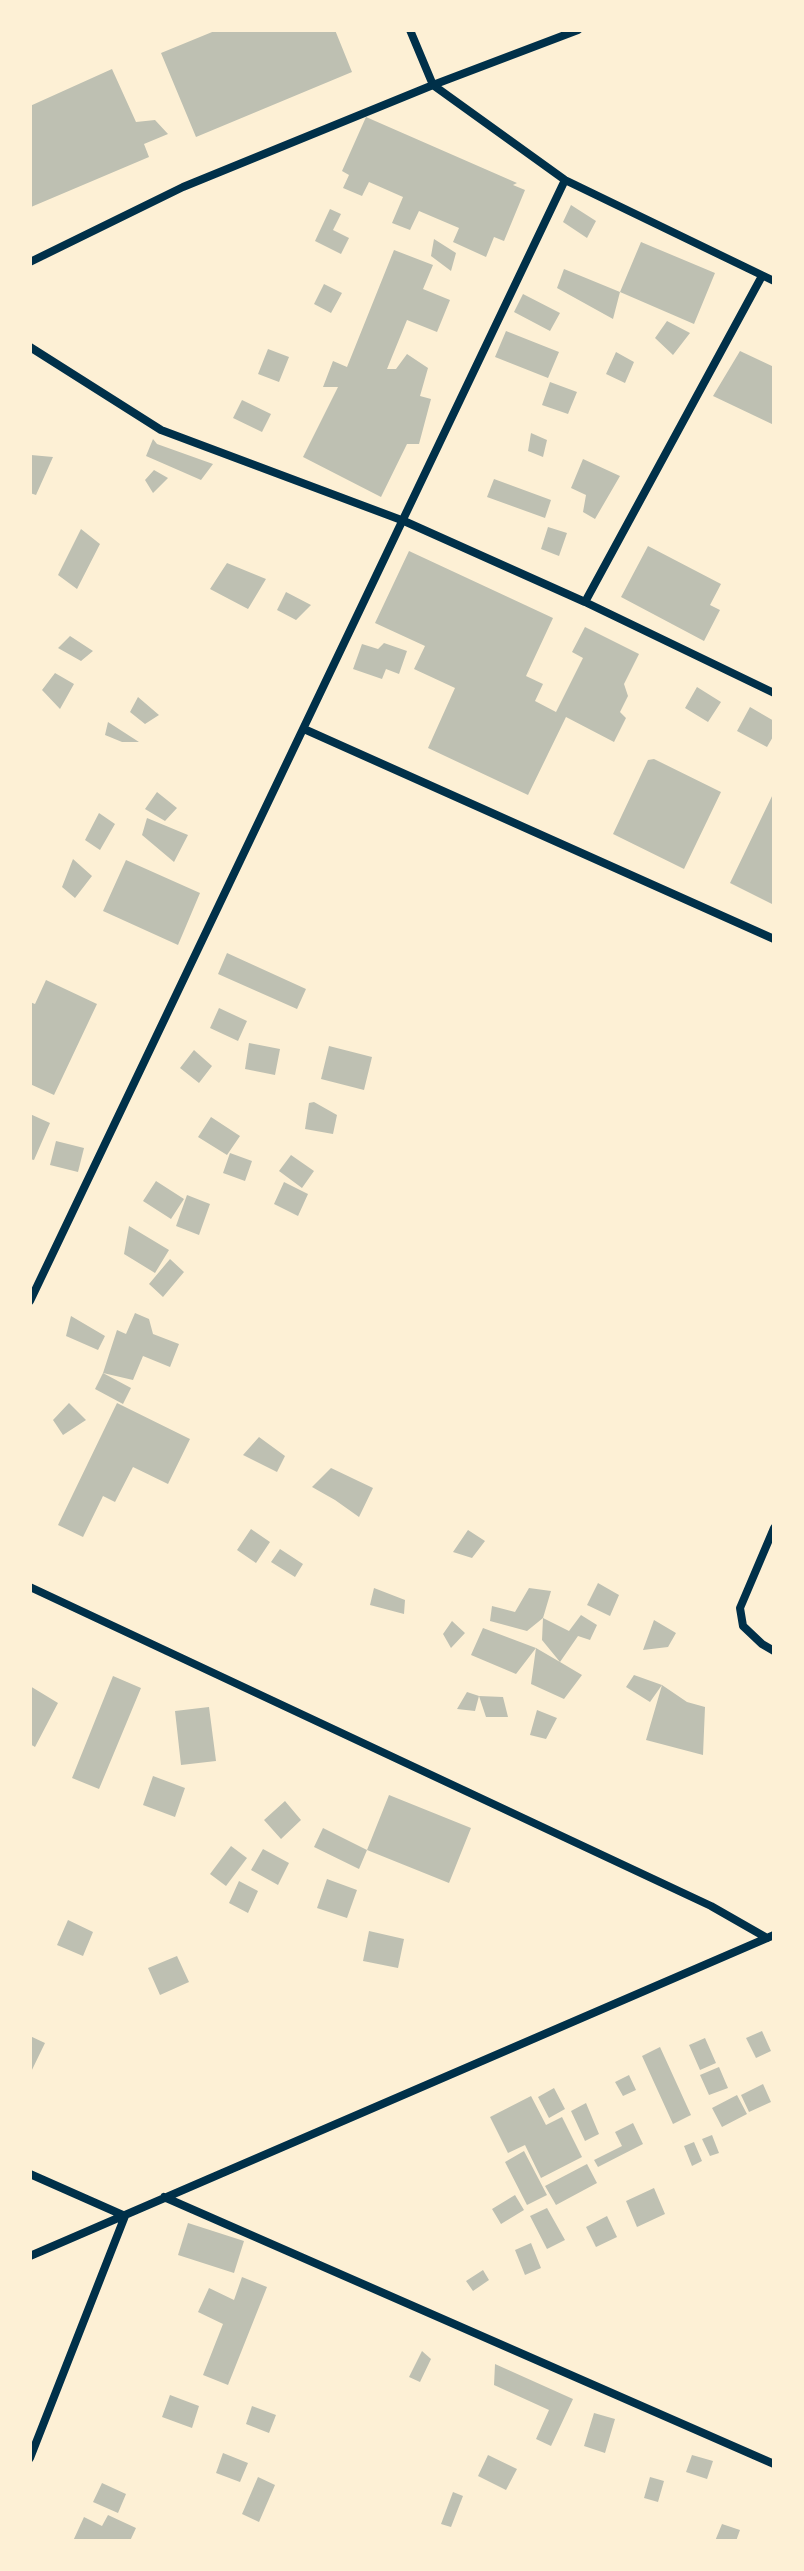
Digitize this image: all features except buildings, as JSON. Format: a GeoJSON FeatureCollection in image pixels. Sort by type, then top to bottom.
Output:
{"type":"FeatureCollection","features":[{"type":"Feature","properties":{"kind":"street"},"geometry":{"type":"LineString","coordinates":[[410,30],[433,85],[565,180],[774,281]]}},
{"type":"Feature","properties":{"kind":"street"},"geometry":{"type":"LineString","coordinates":[[30,262],[183,187],[433,85],[578,30]]}},
{"type":"Feature","properties":{"kind":"street"},"geometry":{"type":"LineString","coordinates":[[30,1301],[565,180]]}},
{"type":"Feature","properties":{"kind":"street"},"geometry":{"type":"LineString","coordinates":[[585,602],[762,276]]}},
{"type":"Feature","properties":{"kind":"street"},"geometry":{"type":"LineString","coordinates":[[30,347],[161,430],[404,521],[585,602],[774,693]]}},
{"type":"Feature","properties":{"kind":"street"},"geometry":{"type":"LineString","coordinates":[[304,729],[774,939]]}},
{"type":"Feature","properties":{"kind":"street"},"geometry":{"type":"LineString","coordinates":[[774,1528],[740,1608],[743,1626],[774,1651]]}},
{"type":"Feature","properties":{"kind":"street"},"geometry":{"type":"LineString","coordinates":[[30,1587],[711,1906],[770,1937]]}},
{"type":"Feature","properties":{"kind":"street"},"geometry":{"type":"LineString","coordinates":[[30,2256],[770,1937]]}},
{"type":"Feature","properties":{"kind":"street"},"geometry":{"type":"LineString","coordinates":[[30,2174],[125,2216]]}},
{"type":"Feature","properties":{"kind":"street"},"geometry":{"type":"LineString","coordinates":[[164,2197],[774,2464]]}},
{"type":"Feature","properties":{"kind":"street"},"geometry":{"type":"LineString","coordinates":[[30,2458],[125,2216]]}}]}
